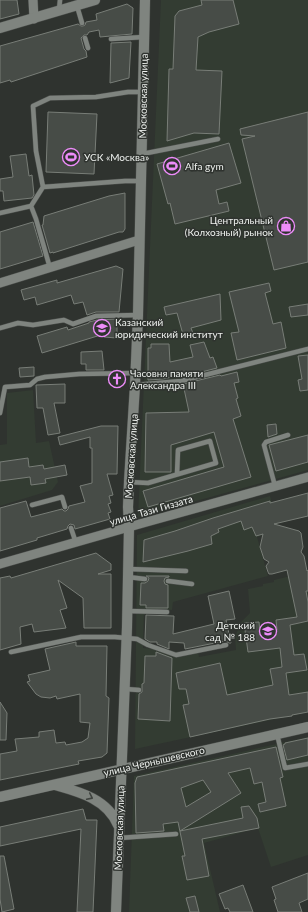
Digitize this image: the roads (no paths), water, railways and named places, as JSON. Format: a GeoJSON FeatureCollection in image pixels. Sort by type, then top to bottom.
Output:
{"type":"FeatureCollection","features":[{"type":"Feature","properties":{"kind":"street"},"geometry":{"type":"LineString","coordinates":[[33,0],[34,18]]}},
{"type":"Feature","properties":{"kind":"street"},"geometry":{"type":"LineString","coordinates":[[0,28],[95,0]]}},
{"type":"Feature","properties":{"kind":"street","name":"Московская улица"},"geometry":{"type":"LineString","coordinates":[[116,912],[127,627],[128,508],[136,385],[145,0]]}},
{"type":"Feature","properties":{"kind":"street"},"geometry":{"type":"LineString","coordinates":[[0,284],[139,240]]}},
{"type":"Feature","properties":{"kind":"street","name":"улица Тази Гиззата"},"geometry":{"type":"LineString","coordinates":[[0,564],[308,477]]}},
{"type":"Feature","properties":{"kind":"street","name":"улица Чернышевского"},"geometry":{"type":"LineString","coordinates":[[0,797],[308,727]]}},
{"type":"Feature","properties":{"kind":"street"},"geometry":{"type":"LineString","coordinates":[[53,784],[77,792],[102,803],[116,819],[119,827]]}},
{"type":"Feature","properties":{"kind":"lane"},"geometry":{"type":"LineString","coordinates":[[59,11],[60,0]]}},
{"type":"Feature","properties":{"kind":"lane"},"geometry":{"type":"LineString","coordinates":[[77,5],[82,23]]}},
{"type":"Feature","properties":{"kind":"lane"},"geometry":{"type":"LineString","coordinates":[[111,39],[144,37]]}},
{"type":"Feature","properties":{"kind":"lane"},"geometry":{"type":"LineString","coordinates":[[86,38],[88,48]]}},
{"type":"Feature","properties":{"kind":"lane"},"geometry":{"type":"LineString","coordinates":[[0,213],[31,206],[43,187],[36,151],[33,106],[50,98],[96,97],[128,92],[142,92]]}},
{"type":"Feature","properties":{"kind":"lane"},"geometry":{"type":"LineString","coordinates":[[142,154],[218,139]]}},
{"type":"Feature","properties":{"kind":"lane"},"geometry":{"type":"LineString","coordinates":[[43,187],[140,181]]}},
{"type":"Feature","properties":{"kind":"lane"},"geometry":{"type":"LineString","coordinates":[[31,206],[50,268]]}},
{"type":"Feature","properties":{"kind":"lane"},"geometry":{"type":"LineString","coordinates":[[0,328],[18,323],[33,325],[64,320],[73,324],[96,316],[138,315]]}},
{"type":"Feature","properties":{"kind":"lane"},"geometry":{"type":"LineString","coordinates":[[136,385],[181,381],[308,349]]}},
{"type":"Feature","properties":{"kind":"lane"},"geometry":{"type":"LineString","coordinates":[[0,413],[4,387],[30,385],[37,379],[45,377],[79,374],[136,373]]}},
{"type":"Feature","properties":{"kind":"lane"},"geometry":{"type":"LineString","coordinates":[[275,486],[264,444],[288,435]]}},
{"type":"Feature","properties":{"kind":"lane"},"geometry":{"type":"LineString","coordinates":[[129,482],[148,483],[216,463],[210,441],[178,450],[177,474]]}},
{"type":"Feature","properties":{"kind":"lane"},"geometry":{"type":"LineString","coordinates":[[32,505],[62,496],[65,508]]}},
{"type":"Feature","properties":{"kind":"lane"},"geometry":{"type":"LineString","coordinates":[[71,528],[76,543]]}},
{"type":"Feature","properties":{"kind":"lane"},"geometry":{"type":"LineString","coordinates":[[128,573],[186,571]]}},
{"type":"Feature","properties":{"kind":"lane"},"geometry":{"type":"LineString","coordinates":[[128,573],[145,579]]}},
{"type":"Feature","properties":{"kind":"lane"},"geometry":{"type":"LineString","coordinates":[[168,582],[192,584]]}},
{"type":"Feature","properties":{"kind":"lane"},"geometry":{"type":"LineString","coordinates":[[127,611],[167,612]]}},
{"type":"Feature","properties":{"kind":"lane"},"geometry":{"type":"LineString","coordinates":[[11,652],[80,637],[137,639],[148,645],[176,655],[226,646]]}},
{"type":"Feature","properties":{"kind":"lane"},"geometry":{"type":"LineString","coordinates":[[124,689],[139,690]]}},
{"type":"Feature","properties":{"kind":"lane"},"geometry":{"type":"LineString","coordinates":[[277,734],[286,768],[308,764]]}},
{"type":"Feature","properties":{"kind":"lane"},"geometry":{"type":"LineString","coordinates":[[118,838],[176,834]]}},
{"type":"Feature","properties":{"kind":"place","name":"УСК «Москва»"},"geometry":{"type":"Point","coordinates":[71,157]}},
{"type":"Feature","properties":{"kind":"place","name":"Alfa gym"},"geometry":{"type":"Point","coordinates":[172,166]}},
{"type":"Feature","properties":{"kind":"place","name":"Центральный (Колхозный) рынок"},"geometry":{"type":"Point","coordinates":[286,226]}},
{"type":"Feature","properties":{"kind":"place","name":"Казанский юридический институт"},"geometry":{"type":"Point","coordinates":[102,328]}},
{"type":"Feature","properties":{"kind":"place","name":"Часовня памяти Александра III"},"geometry":{"type":"Point","coordinates":[117,379]}},
{"type":"Feature","properties":{"kind":"place","name":"Детский сад № 188"},"geometry":{"type":"Point","coordinates":[268,631]}}]}
